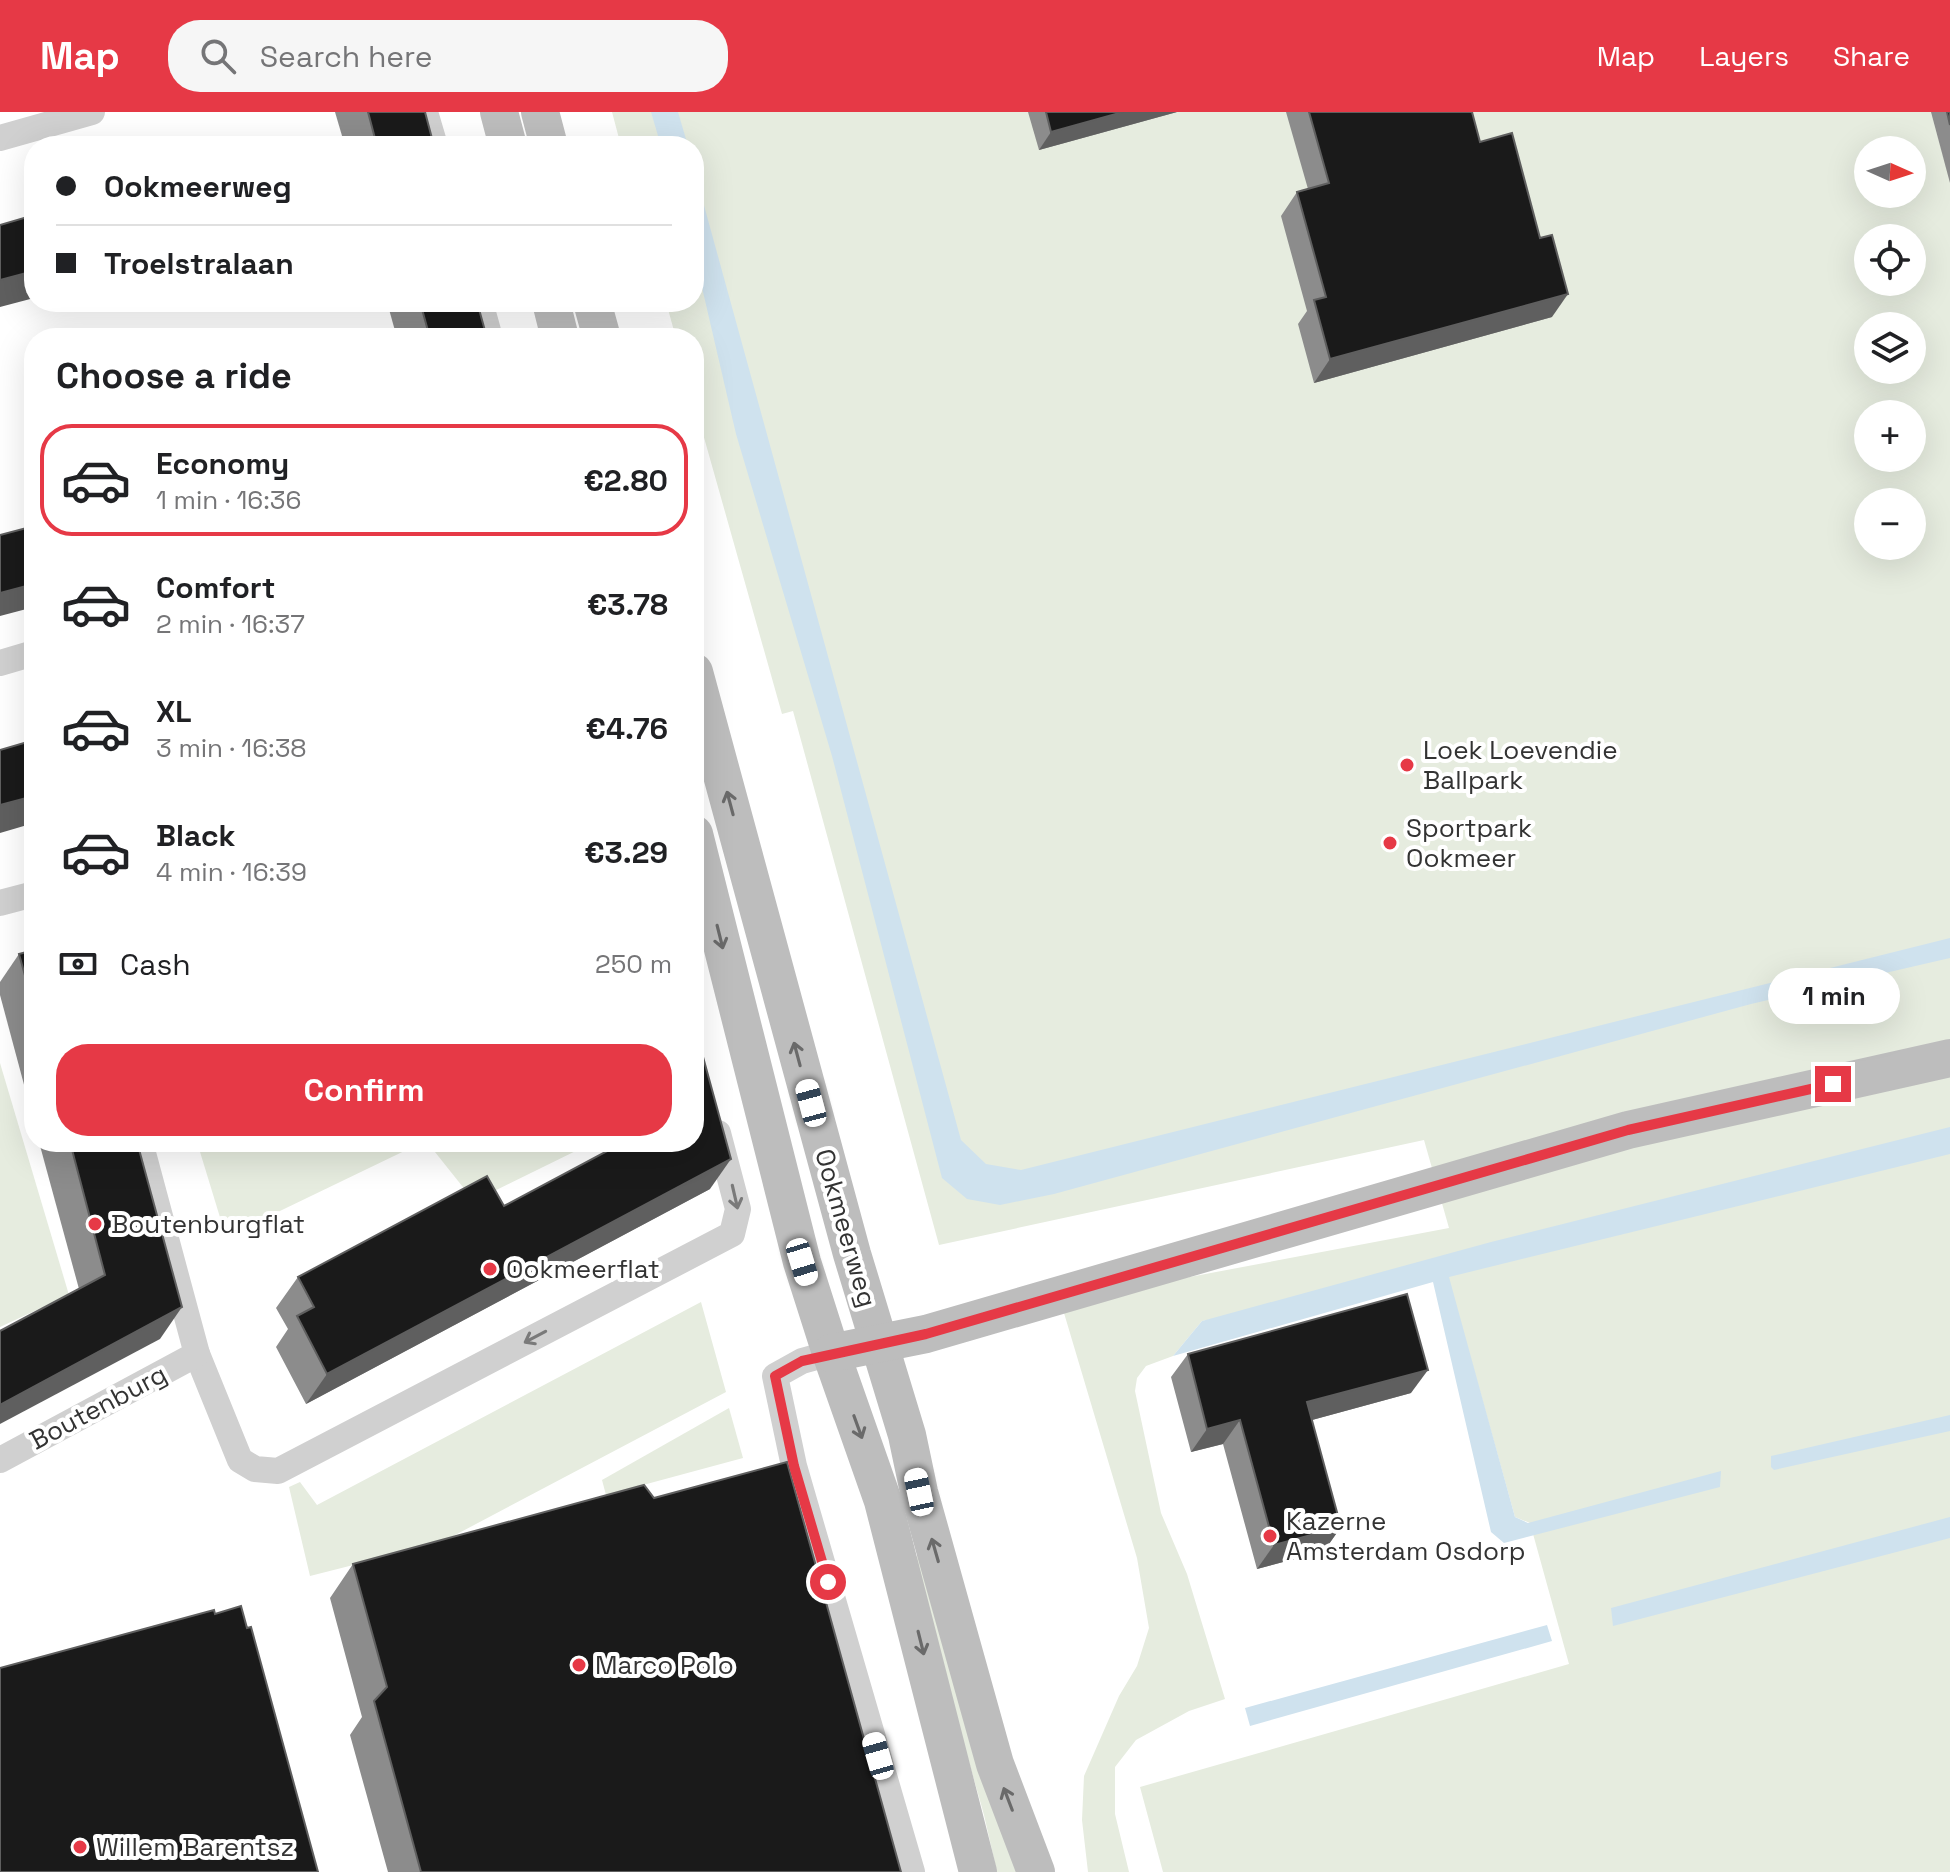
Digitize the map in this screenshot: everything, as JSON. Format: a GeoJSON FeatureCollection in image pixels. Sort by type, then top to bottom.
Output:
{"type":"FeatureCollection","features":[{"type":"Feature","properties":{"kind":"main road"},"geometry":{"type":"LineString","coordinates":[[499,112],[505,136]]}},
{"type":"Feature","properties":{"kind":"main road"},"geometry":{"type":"LineString","coordinates":[[540,112],[546,136]]}},
{"type":"Feature","properties":{"kind":"main road","name":"Ookmeerweg"},"geometry":{"type":"LineString","coordinates":[[704,709],[852,1254],[907,1435],[919,1492],[995,1764],[1036,1872]]}},
{"type":"Feature","properties":{"kind":"main road","name":"Ookmeerweg"},"geometry":{"type":"LineString","coordinates":[[704,874],[799,1251],[883,1501],[978,1872]]}},
{"type":"Feature","properties":{"kind":"main road"},"geometry":{"type":"LineString","coordinates":[[831,1353],[956,1325],[1628,1130],[1950,1058]]}},
{"type":"Feature","properties":{"kind":"street"},"geometry":{"type":"LineString","coordinates":[[0,138],[92,112]]}},
{"type":"Feature","properties":{"kind":"street"},"geometry":{"type":"LineString","coordinates":[[425,112],[432,136]]}},
{"type":"Feature","properties":{"kind":"street"},"geometry":{"type":"LineString","coordinates":[[0,663],[24,656]]}},
{"type":"Feature","properties":{"kind":"street"},"geometry":{"type":"LineString","coordinates":[[0,903],[24,897]]}},
{"type":"Feature","properties":{"kind":"street","name":"Boutenburg"},"geometry":{"type":"LineString","coordinates":[[143,1152],[197,1354],[240,1460],[255,1469],[278,1471],[732,1234],[738,1209],[710,1102]]}},
{"type":"Feature","properties":{"kind":"street"},"geometry":{"type":"LineString","coordinates":[[831,1353],[802,1361],[775,1376],[794,1466],[912,1872]]}},
{"type":"Feature","properties":{"kind":"street","name":"Boutenburg"},"geometry":{"type":"LineString","coordinates":[[0,1460],[197,1354]]}},
{"type":"Feature","properties":{"kind":"shaded area","name":"Loek Loevendie Ballpark"},"geometry":{"type":"Polygon","coordinates":[[[612,112],[1950,112],[1950,1872],[1163,1872],[1140,1787],[1569,1664],[1530,1523],[1515,1517],[1448,1277],[1202,1321],[1173,1356],[1146,1366],[1137,1378],[1135,1391],[1161,1513],[1187,1574],[1225,1699],[1189,1711],[1136,1740],[1115,1767],[1115,1814],[1129,1872],[1088,1872],[1082,1820],[1084,1776],[1119,1696],[1137,1666],[1149,1628],[1137,1558],[1064,1313],[1179,1279],[1449,1228],[1424,1140],[939,1245],[793,711],[782,714],[704,437],[704,328],[673,328],[669,312],[704,312],[704,136],[618,136],[612,112]]]}},
{"type":"Feature","properties":{"kind":"shaded area"},"geometry":{"type":"Polygon","coordinates":[[[0,1063],[69,1295],[0,1327],[0,1063]]]}},
{"type":"Feature","properties":{"kind":"shaded area"},"geometry":{"type":"Polygon","coordinates":[[[200,1152],[402,1152],[226,1237],[200,1152]]]}},
{"type":"Feature","properties":{"kind":"shaded area"},"geometry":{"type":"Polygon","coordinates":[[[435,1152],[574,1152],[474,1201],[435,1152]]]}},
{"type":"Feature","properties":{"kind":"shaded area"},"geometry":{"type":"Polygon","coordinates":[[[701,1302],[726,1392],[440,1543],[310,1576],[289,1487],[300,1482],[317,1505],[701,1302]]]}},
{"type":"Feature","properties":{"kind":"shaded area"},"geometry":{"type":"Polygon","coordinates":[[[729,1408],[743,1458],[606,1495],[602,1480],[729,1408]]]}},
{"type":"Feature","properties":{"kind":"shaded area"},"geometry":{"type":"Polygon","coordinates":[[[924,1544],[1024,1872],[997,1872],[984,1815],[913,1564],[924,1544]]]}},
{"type":"Feature","properties":{"kind":"water"},"geometry":{"type":"Polygon","coordinates":[[[651,112],[678,112],[685,136],[658,136],[651,112]]]}},
{"type":"Feature","properties":{"kind":"water"},"geometry":{"type":"Polygon","coordinates":[[[704,205],[961,1140],[986,1164],[1021,1170],[1950,938],[1950,958],[1751,1004],[1054,1194],[1000,1205],[967,1199],[942,1178],[832,756],[736,434],[704,296],[704,205]]]}},
{"type":"Feature","properties":{"kind":"water"},"geometry":{"type":"Polygon","coordinates":[[[1950,1127],[1950,1154],[1449,1277],[1515,1517],[1528,1523],[1721,1471],[1720,1487],[1504,1543],[1491,1532],[1433,1282],[1173,1356],[1202,1321],[1491,1242],[1950,1127]]]}},
{"type":"Feature","properties":{"kind":"water"},"geometry":{"type":"Polygon","coordinates":[[[1950,1415],[1950,1431],[1774,1470],[1771,1467],[1771,1456],[1950,1415]]]}},
{"type":"Feature","properties":{"kind":"water"},"geometry":{"type":"Polygon","coordinates":[[[1950,1517],[1950,1538],[1613,1626],[1611,1608],[1950,1517]]]}},
{"type":"Feature","properties":{"kind":"water"},"geometry":{"type":"Polygon","coordinates":[[[1547,1625],[1552,1641],[1250,1726],[1245,1708],[1547,1625]]]}},
{"type":"Feature","properties":{"kind":"building"},"geometry":{"type":"Polygon","coordinates":[[[368,112],[425,112],[431,136],[374,136],[368,112]]]}},
{"type":"Feature","properties":{"kind":"building"},"geometry":{"type":"Polygon","coordinates":[[[1046,112],[1123,112],[1051,132],[1046,112]]]}},
{"type":"Feature","properties":{"kind":"building"},"geometry":{"type":"Polygon","coordinates":[[[1309,112],[1472,112],[1480,142],[1512,133],[1540,238],[1552,235],[1568,294],[1330,359],[1314,300],[1326,297],[1297,192],[1329,183],[1309,112]]]}},
{"type":"Feature","properties":{"kind":"building"},"geometry":{"type":"Polygon","coordinates":[[[24,218],[24,274],[0,280],[0,225],[24,218]]]}},
{"type":"Feature","properties":{"kind":"building"},"geometry":{"type":"Polygon","coordinates":[[[423,312],[480,312],[484,328],[427,328],[423,312]]]}},
{"type":"Feature","properties":{"kind":"building"},"geometry":{"type":"Polygon","coordinates":[[[24,529],[24,587],[0,593],[0,535],[24,529]]]}},
{"type":"Feature","properties":{"kind":"building"},"geometry":{"type":"Polygon","coordinates":[[[24,743],[24,799],[0,805],[0,750],[24,743]]]}},
{"type":"Feature","properties":{"kind":"building"},"geometry":{"type":"Polygon","coordinates":[[[24,953],[24,972],[19,954],[24,953]]]}},
{"type":"Feature","properties":{"kind":"building"},"geometry":{"type":"Polygon","coordinates":[[[704,1060],[731,1159],[327,1374],[297,1316],[314,1307],[298,1277],[487,1176],[504,1206],[605,1152],[704,1152],[704,1060]]]}},
{"type":"Feature","properties":{"kind":"building","name":"Boutenburgflat"},"geometry":{"type":"Polygon","coordinates":[[[73,1152],[140,1152],[182,1307],[0,1405],[0,1331],[105,1275],[73,1152]]]}},
{"type":"Feature","properties":{"kind":"building"},"geometry":{"type":"Polygon","coordinates":[[[1407,1294],[1428,1370],[1307,1402],[1341,1527],[1274,1545],[1240,1420],[1207,1429],[1188,1354],[1407,1294]]]}},
{"type":"Feature","properties":{"kind":"building","name":"Marco Polo"},"geometry":{"type":"Polygon","coordinates":[[[787,1462],[901,1872],[421,1872],[374,1701],[387,1687],[353,1564],[644,1485],[654,1498],[787,1462]]]}},
{"type":"Feature","properties":{"kind":"building"},"geometry":{"type":"Polygon","coordinates":[[[241,1606],[247,1628],[251,1627],[318,1872],[0,1872],[0,1668],[214,1610],[215,1614],[241,1606]]]}},
{"type":"Feature","properties":{"kind":"place","name":"Loek Loevendie Ballpark"},"geometry":{"type":"Point","coordinates":[1407,765]}},
{"type":"Feature","properties":{"kind":"place","name":"Sportpark Ookmeer"},"geometry":{"type":"Point","coordinates":[1390,843]}},
{"type":"Feature","properties":{"kind":"place","name":"Boutenburgflat"},"geometry":{"type":"Point","coordinates":[95,1224]}},
{"type":"Feature","properties":{"kind":"place","name":"Ookmeerflat"},"geometry":{"type":"Point","coordinates":[490,1269]}},
{"type":"Feature","properties":{"kind":"place","name":"Kazerne Amsterdam Osdorp"},"geometry":{"type":"Point","coordinates":[1270,1536]}},
{"type":"Feature","properties":{"kind":"place","name":"Marco Polo"},"geometry":{"type":"Point","coordinates":[579,1665]}},
{"type":"Feature","properties":{"kind":"place","name":"Willem Barentsz"},"geometry":{"type":"Point","coordinates":[80,1847]}},
{"type":"Feature","properties":{"kind":"route"},"geometry":{"type":"LineString","coordinates":[[828,1582],[794,1466],[775,1376],[802,1361],[926,1334],[1628,1130],[1833,1084]]}}]}
